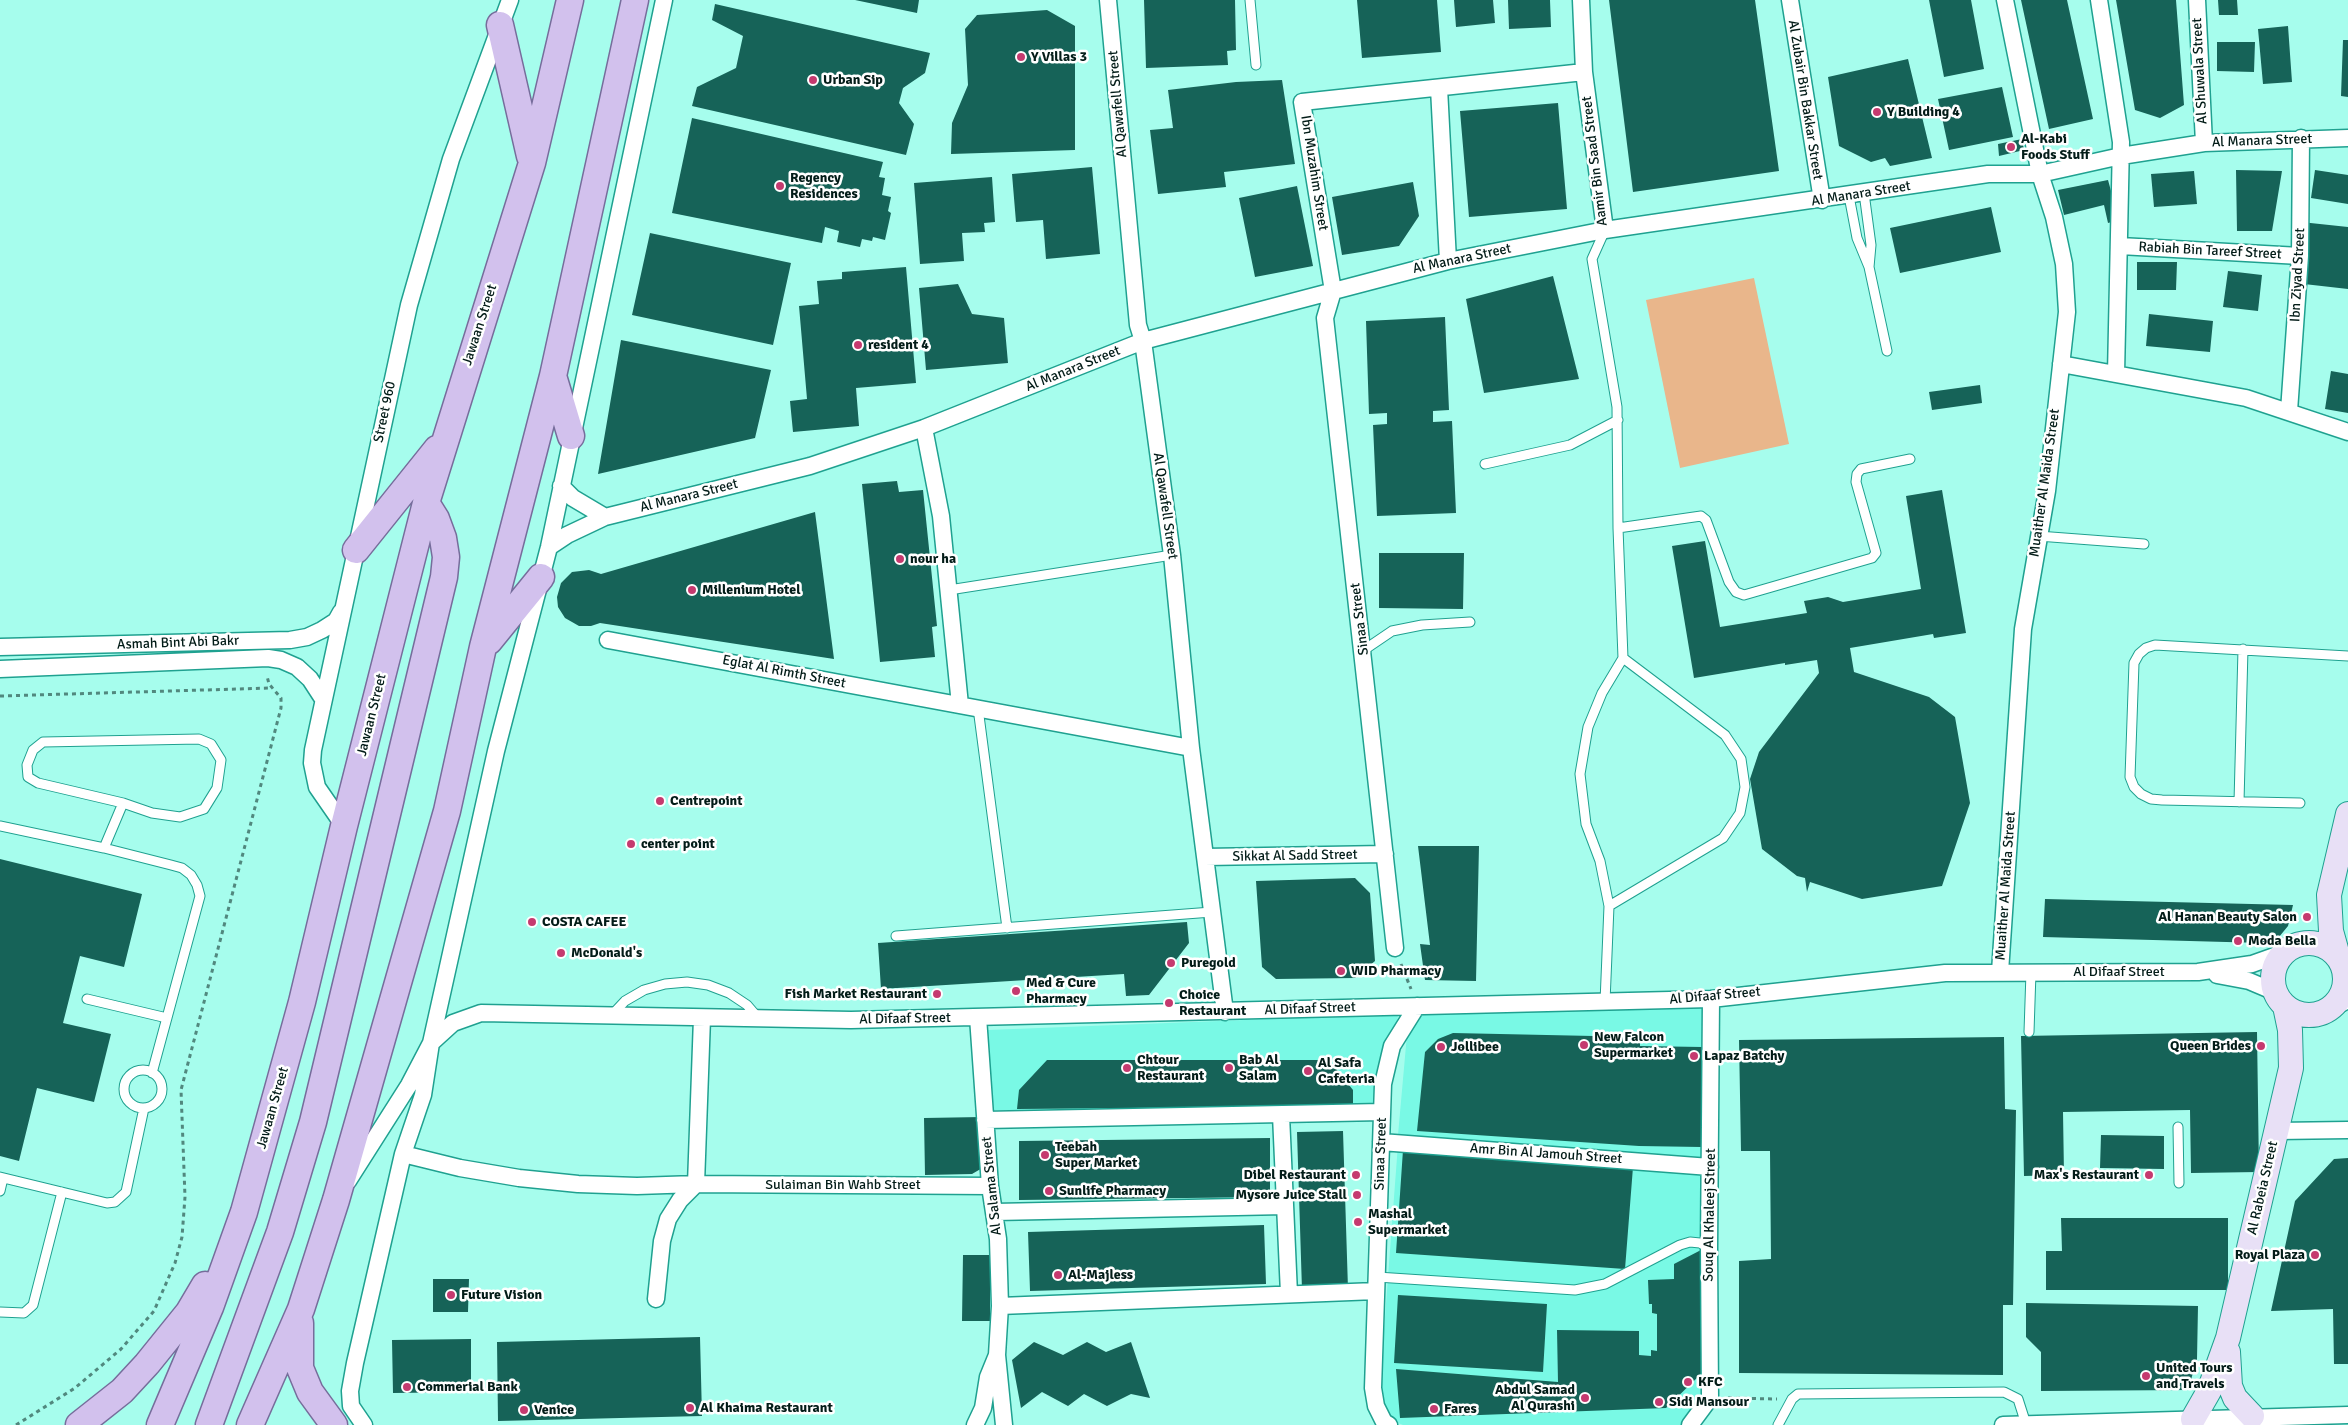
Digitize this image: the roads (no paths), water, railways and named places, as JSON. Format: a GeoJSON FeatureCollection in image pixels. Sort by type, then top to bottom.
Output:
{"type":"FeatureCollection","features":[{"type":"Feature","properties":{"kind":"main road","name":"Jawaan Street"},"geometry":{"type":"LineString","coordinates":[[160,1425],[210,1307],[244,1212],[302,1002],[344,826],[426,503],[444,440],[532,163],[570,0]]}},
{"type":"Feature","properties":{"kind":"main road"},"geometry":{"type":"LineString","coordinates":[[250,1425],[301,1309],[336,1200],[447,811],[484,647],[553,376],[636,0]]}},
{"type":"Feature","properties":{"kind":"main road"},"geometry":{"type":"LineString","coordinates":[[500,25],[532,163]]}},
{"type":"Feature","properties":{"kind":"main road"},"geometry":{"type":"LineString","coordinates":[[553,376],[572,436]]}},
{"type":"Feature","properties":{"kind":"main road"},"geometry":{"type":"LineString","coordinates":[[356,550],[444,440]]}},
{"type":"Feature","properties":{"kind":"main road"},"geometry":{"type":"LineString","coordinates":[[209,1425],[280,1232],[313,1122],[442,586],[446,557],[443,538],[436,519],[426,503]]}},
{"type":"Feature","properties":{"kind":"main road"},"geometry":{"type":"LineString","coordinates":[[484,647],[541,577]]}},
{"type":"Feature","properties":{"kind":"main road"},"geometry":{"type":"LineString","coordinates":[[79,1425],[122,1391],[189,1312],[244,1212]]}},
{"type":"Feature","properties":{"kind":"main road"},"geometry":{"type":"LineString","coordinates":[[301,1309],[298,1340],[300,1368],[310,1392],[334,1425]]}},
{"type":"Feature","properties":{"kind":"street","name":"Street 960"},"geometry":{"type":"LineString","coordinates":[[344,826],[317,787],[313,776],[313,750],[323,699],[405,323],[429,231],[451,159],[510,0]]}},
{"type":"Feature","properties":{"kind":"street"},"geometry":{"type":"LineString","coordinates":[[364,1425],[352,1406],[350,1391],[403,1154],[423,1095],[431,1043],[496,751],[549,547],[664,0]]}},
{"type":"Feature","properties":{"kind":"street","name":"Al Qawafell Street"},"geometry":{"type":"LineString","coordinates":[[1108,0],[1138,325],[1143,341],[1172,554],[1191,748],[1225,1012]]}},
{"type":"Feature","properties":{"kind":"street","name":"Aamir Bin Saad Street"},"geometry":{"type":"LineString","coordinates":[[1581,0],[1584,72],[1605,230]]}},
{"type":"Feature","properties":{"kind":"street","name":"Al Zubair Bin Bakkar Street"},"geometry":{"type":"LineString","coordinates":[[1790,0],[1822,200]]}},
{"type":"Feature","properties":{"kind":"street","name":"Muaither Al Maida Street"},"geometry":{"type":"LineString","coordinates":[[2000,972],[2023,629],[2047,491],[2067,312],[2064,264],[2054,217],[2040,174],[2004,0]]}},
{"type":"Feature","properties":{"kind":"street","name":"Rabiah Bin Tareef Street"},"geometry":{"type":"LineString","coordinates":[[2099,0],[2121,142],[2116,374]]}},
{"type":"Feature","properties":{"kind":"street","name":"Al Shuwala Street"},"geometry":{"type":"LineString","coordinates":[[2197,0],[2204,143]]}},
{"type":"Feature","properties":{"kind":"street","name":"Ibn Muzahim Street"},"geometry":{"type":"LineString","coordinates":[[1333,291],[1302,102],[1584,72]]}},
{"type":"Feature","properties":{"kind":"street"},"geometry":{"type":"LineString","coordinates":[[1439,88],[1448,261]]}},
{"type":"Feature","properties":{"kind":"street","name":"Al Manara Street"},"geometry":{"type":"LineString","coordinates":[[549,547],[566,535],[605,517],[810,466],[924,428],[1143,341],[1448,261],[1605,230],[1822,200],[1988,174],[2040,174],[2121,156],[2204,143],[2301,138],[2348,138]]}},
{"type":"Feature","properties":{"kind":"street","name":"Ibn Ziyad Street"},"geometry":{"type":"LineString","coordinates":[[2289,411],[2300,256],[2301,138]]}},
{"type":"Feature","properties":{"kind":"street","name":"Rabiah Bin Tareef Street"},"geometry":{"type":"LineString","coordinates":[[2120,246],[2300,256]]}},
{"type":"Feature","properties":{"kind":"street","name":"Sinaa Street"},"geometry":{"type":"LineString","coordinates":[[1333,291],[1325,318],[1364,650],[1395,948]]}},
{"type":"Feature","properties":{"kind":"street"},"geometry":{"type":"LineString","coordinates":[[2061,364],[2224,393],[2289,411],[2348,432]]}},
{"type":"Feature","properties":{"kind":"street"},"geometry":{"type":"LineString","coordinates":[[924,428],[941,516],[960,705]]}},
{"type":"Feature","properties":{"kind":"street"},"geometry":{"type":"LineString","coordinates":[[561,486],[574,498],[605,517]]}},
{"type":"Feature","properties":{"kind":"street","name":"Asmah Bint Abi Bakr"},"geometry":{"type":"LineString","coordinates":[[0,647],[290,640],[307,637],[322,630],[336,621],[343,608]]}},
{"type":"Feature","properties":{"kind":"street","name":"Eglat Al Rimth Street"},"geometry":{"type":"LineString","coordinates":[[608,640],[1191,748]]}},
{"type":"Feature","properties":{"kind":"street","name":"Asmah Bint Abi Bakr"},"geometry":{"type":"LineString","coordinates":[[0,669],[268,658],[281,660],[297,667],[310,679],[323,699]]}},
{"type":"Feature","properties":{"kind":"street"},"geometry":{"type":"LineString","coordinates":[[2286,951],[2301,943],[2315,943],[2328,947],[2338,956],[2344,966],[2346,978],[2344,990],[2333,1007],[2302,1014],[2280,999],[2274,971],[2286,951],[2309,928],[2329,895],[2342,862],[2348,814]]}},
{"type":"Feature","properties":{"kind":"street","name":"Sikkat Al Sadd Street"},"geometry":{"type":"LineString","coordinates":[[1205,857],[1385,854]]}},
{"type":"Feature","properties":{"kind":"street"},"geometry":{"type":"LineString","coordinates":[[2329,895],[2329,919],[2338,956]]}},
{"type":"Feature","properties":{"kind":"street","name":"Al Difaaf Street"},"geometry":{"type":"LineString","coordinates":[[431,1043],[453,1023],[481,1013],[760,1020],[1225,1012],[1711,999],[1945,973],[2198,972],[2252,964],[2286,951]]}},
{"type":"Feature","properties":{"kind":"street","name":"Al Difaaf Street"},"geometry":{"type":"LineString","coordinates":[[2198,972],[2249,981],[2280,999]]}},
{"type":"Feature","properties":{"kind":"street","name":"Souq Al Khaleej Street"},"geometry":{"type":"LineString","coordinates":[[1690,1425],[1710,1398],[1708,1248],[1711,999]]}},
{"type":"Feature","properties":{"kind":"street","name":"Al Rabeia Street"},"geometry":{"type":"LineString","coordinates":[[2280,999],[2290,1030],[2291,1068]]}},
{"type":"Feature","properties":{"kind":"street","name":"Sinaa Street"},"geometry":{"type":"LineString","coordinates":[[1389,1425],[1384,1422],[1376,1406],[1374,1388],[1382,1112],[1385,1068],[1392,1046],[1417,1006]]}},
{"type":"Feature","properties":{"kind":"street","name":"Al Rabeia Street"},"geometry":{"type":"LineString","coordinates":[[2193,1419],[2209,1391],[2228,1338],[2291,1068],[2301,1044],[2333,1007]]}},
{"type":"Feature","properties":{"kind":"street","name":"Al Salama Street"},"geometry":{"type":"LineString","coordinates":[[978,1017],[990,1186],[995,1212],[1000,1306],[997,1355],[1004,1425]]}},
{"type":"Feature","properties":{"kind":"street"},"geometry":{"type":"LineString","coordinates":[[656,1299],[662,1241],[668,1219],[680,1200],[696,1184],[702,1018]]}},
{"type":"Feature","properties":{"kind":"street"},"geometry":{"type":"LineString","coordinates":[[336,1200],[397,1106],[431,1043]]}},
{"type":"Feature","properties":{"kind":"street"},"geometry":{"type":"LineString","coordinates":[[985,1120],[1382,1112]]}},
{"type":"Feature","properties":{"kind":"street"},"geometry":{"type":"LineString","coordinates":[[1281,1114],[1289,1294]]}},
{"type":"Feature","properties":{"kind":"street"},"geometry":{"type":"LineString","coordinates":[[2277,1131],[2348,1130]]}},
{"type":"Feature","properties":{"kind":"street","name":"Amr Bin Al Jamouh Street"},"geometry":{"type":"LineString","coordinates":[[1381,1142],[1710,1166]]}},
{"type":"Feature","properties":{"kind":"street","name":"Sulaiman Bin Wahb Street"},"geometry":{"type":"LineString","coordinates":[[403,1154],[460,1168],[519,1178],[578,1184],[637,1186],[696,1184],[990,1186]]}},
{"type":"Feature","properties":{"kind":"street"},"geometry":{"type":"LineString","coordinates":[[995,1212],[1285,1206]]}},
{"type":"Feature","properties":{"kind":"street"},"geometry":{"type":"LineString","coordinates":[[1000,1306],[1289,1294],[1377,1284]]}},
{"type":"Feature","properties":{"kind":"street","name":"Al Rabeia Street"},"geometry":{"type":"LineString","coordinates":[[2228,1338],[2230,1386],[2235,1398],[2252,1416]]}},
{"type":"Feature","properties":{"kind":"street","name":"Al Salama Street"},"geometry":{"type":"LineString","coordinates":[[975,1425],[983,1408],[988,1378],[997,1355]]}},
{"type":"Feature","properties":{"kind":"street"},"geometry":{"type":"LineString","coordinates":[[2003,1425],[2252,1416],[2348,1415]]}},
{"type":"Feature","properties":{"kind":"lane"},"geometry":{"type":"LineString","coordinates":[[1250,0],[1256,65]]}},
{"type":"Feature","properties":{"kind":"lane"},"geometry":{"type":"LineString","coordinates":[[1857,194],[1871,245],[1869,267]]}},
{"type":"Feature","properties":{"kind":"lane"},"geometry":{"type":"LineString","coordinates":[[1857,194],[1857,238],[1869,267],[1887,352]]}},
{"type":"Feature","properties":{"kind":"lane","name":"Aamir Bin Saad Street"},"geometry":{"type":"LineString","coordinates":[[1605,230],[1592,259],[1617,407],[1618,528],[1623,658]]}},
{"type":"Feature","properties":{"kind":"lane"},"geometry":{"type":"LineString","coordinates":[[1485,464],[1570,445],[1618,420]]}},
{"type":"Feature","properties":{"kind":"lane"},"geometry":{"type":"LineString","coordinates":[[1618,528],[1701,516],[1706,520],[1729,582],[1736,592],[1744,595],[1872,558],[1876,553],[1856,482],[1858,474],[1860,469],[1910,459]]}},
{"type":"Feature","properties":{"kind":"lane"},"geometry":{"type":"LineString","coordinates":[[2038,536],[2144,544]]}},
{"type":"Feature","properties":{"kind":"lane"},"geometry":{"type":"LineString","coordinates":[[949,590],[1172,554]]}},
{"type":"Feature","properties":{"kind":"lane"},"geometry":{"type":"LineString","coordinates":[[1364,650],[1392,631],[1422,625],[1470,622]]}},
{"type":"Feature","properties":{"kind":"lane"},"geometry":{"type":"LineString","coordinates":[[2300,803],[2151,799],[2141,794],[2134,786],[2130,777],[2134,662],[2146,648],[2155,645],[2348,656]]}},
{"type":"Feature","properties":{"kind":"lane"},"geometry":{"type":"LineString","coordinates":[[2239,802],[2243,649]]}},
{"type":"Feature","properties":{"kind":"lane"},"geometry":{"type":"LineString","coordinates":[[1605,1002],[1609,906],[1600,861],[1586,824],[1580,774],[1588,727],[1602,693],[1623,658],[1724,735],[1741,759],[1745,787],[1740,813],[1724,838],[1609,906]]}},
{"type":"Feature","properties":{"kind":"lane"},"geometry":{"type":"LineString","coordinates":[[978,708],[1007,928]]}},
{"type":"Feature","properties":{"kind":"lane"},"geometry":{"type":"LineString","coordinates":[[199,739],[211,744],[220,760],[217,788],[204,809],[180,817],[152,813],[123,803],[38,783],[28,777],[27,764],[33,750],[43,742],[199,739]]}},
{"type":"Feature","properties":{"kind":"lane"},"geometry":{"type":"LineString","coordinates":[[104,848],[123,803]]}},
{"type":"Feature","properties":{"kind":"lane"},"geometry":{"type":"LineString","coordinates":[[0,826],[104,848],[182,868],[192,875],[198,885],[200,896],[152,1073]]}},
{"type":"Feature","properties":{"kind":"lane"},"geometry":{"type":"LineString","coordinates":[[896,936],[1212,912]]}},
{"type":"Feature","properties":{"kind":"lane"},"geometry":{"type":"LineString","coordinates":[[2028,1032],[2031,972]]}},
{"type":"Feature","properties":{"kind":"lane"},"geometry":{"type":"LineString","coordinates":[[611,1016],[625,1001],[644,990],[665,984],[687,982],[708,985],[729,993],[747,1005],[760,1020]]}},
{"type":"Feature","properties":{"kind":"lane"},"geometry":{"type":"LineString","coordinates":[[87,999],[167,1018]]}},
{"type":"Feature","properties":{"kind":"lane"},"geometry":{"type":"LineString","coordinates":[[138,1070],[152,1073],[158,1077],[162,1092],[160,1099],[144,1108],[133,1106],[127,1101],[123,1086],[126,1079],[138,1070]]}},
{"type":"Feature","properties":{"kind":"lane"},"geometry":{"type":"LineString","coordinates":[[0,1191],[1,1177],[107,1203],[119,1199],[126,1192],[144,1108]]}},
{"type":"Feature","properties":{"kind":"lane"},"geometry":{"type":"LineString","coordinates":[[2178,1127],[2180,1183]]}},
{"type":"Feature","properties":{"kind":"lane"},"geometry":{"type":"LineString","coordinates":[[0,1312],[24,1312],[33,1306],[62,1192]]}},
{"type":"Feature","properties":{"kind":"lane"},"geometry":{"type":"LineString","coordinates":[[1377,1284],[1575,1290],[1605,1284],[1680,1245],[1690,1242],[1700,1243],[1708,1248]]}},
{"type":"Feature","properties":{"kind":"lane"},"geometry":{"type":"LineString","coordinates":[[1778,1425],[1792,1399],[1798,1394],[2004,1392],[2018,1399],[2026,1424]]}},
{"type":"Feature","properties":{"kind":"place","name":"Y Villas 3"},"geometry":{"type":"Point","coordinates":[1021,57]}},
{"type":"Feature","properties":{"kind":"place","name":"Urban Sip"},"geometry":{"type":"Point","coordinates":[813,80]}},
{"type":"Feature","properties":{"kind":"place","name":"Y Building 4"},"geometry":{"type":"Point","coordinates":[1877,112]}},
{"type":"Feature","properties":{"kind":"place","name":"Al-Kabi Foods Stuff"},"geometry":{"type":"Point","coordinates":[2011,147]}},
{"type":"Feature","properties":{"kind":"place","name":"Regency Residences"},"geometry":{"type":"Point","coordinates":[780,186]}},
{"type":"Feature","properties":{"kind":"place","name":"resident 4"},"geometry":{"type":"Point","coordinates":[858,345]}},
{"type":"Feature","properties":{"kind":"place","name":"nour ha"},"geometry":{"type":"Point","coordinates":[900,559]}},
{"type":"Feature","properties":{"kind":"place","name":"Millenium Hotel"},"geometry":{"type":"Point","coordinates":[692,590]}},
{"type":"Feature","properties":{"kind":"place","name":"Centrepoint"},"geometry":{"type":"Point","coordinates":[660,801]}},
{"type":"Feature","properties":{"kind":"place","name":"center point"},"geometry":{"type":"Point","coordinates":[631,844]}},
{"type":"Feature","properties":{"kind":"place","name":"Al Hanan Beauty Salon"},"geometry":{"type":"Point","coordinates":[2307,917]}},
{"type":"Feature","properties":{"kind":"place","name":"COSTA CAFEE"},"geometry":{"type":"Point","coordinates":[532,922]}},
{"type":"Feature","properties":{"kind":"place","name":"Moda Bella"},"geometry":{"type":"Point","coordinates":[2238,941]}},
{"type":"Feature","properties":{"kind":"place","name":"McDonald's"},"geometry":{"type":"Point","coordinates":[561,953]}},
{"type":"Feature","properties":{"kind":"place","name":"Puregold"},"geometry":{"type":"Point","coordinates":[1171,963]}},
{"type":"Feature","properties":{"kind":"place","name":"WID Pharmacy"},"geometry":{"type":"Point","coordinates":[1341,971]}},
{"type":"Feature","properties":{"kind":"place","name":"Med & Cure Pharmacy"},"geometry":{"type":"Point","coordinates":[1016,991]}},
{"type":"Feature","properties":{"kind":"place","name":"Fish Market Restaurant"},"geometry":{"type":"Point","coordinates":[937,994]}},
{"type":"Feature","properties":{"kind":"place","name":"Choice Restaurant"},"geometry":{"type":"Point","coordinates":[1169,1003]}},
{"type":"Feature","properties":{"kind":"place","name":"New Falcon Supermarket"},"geometry":{"type":"Point","coordinates":[1584,1045]}},
{"type":"Feature","properties":{"kind":"place","name":"Queen Brides"},"geometry":{"type":"Point","coordinates":[2261,1046]}},
{"type":"Feature","properties":{"kind":"place","name":"Jollibee"},"geometry":{"type":"Point","coordinates":[1441,1047]}},
{"type":"Feature","properties":{"kind":"place","name":"Lapaz Batchy"},"geometry":{"type":"Point","coordinates":[1694,1056]}},
{"type":"Feature","properties":{"kind":"place","name":"Chtour Restaurant"},"geometry":{"type":"Point","coordinates":[1127,1068]}},
{"type":"Feature","properties":{"kind":"place","name":"Bab Al Salam"},"geometry":{"type":"Point","coordinates":[1229,1068]}},
{"type":"Feature","properties":{"kind":"place","name":"Al Safa Cafeteria"},"geometry":{"type":"Point","coordinates":[1308,1071]}},
{"type":"Feature","properties":{"kind":"place","name":"Teebah Super Market"},"geometry":{"type":"Point","coordinates":[1045,1155]}},
{"type":"Feature","properties":{"kind":"place","name":"Dibel Restaurant"},"geometry":{"type":"Point","coordinates":[1356,1175]}},
{"type":"Feature","properties":{"kind":"place","name":"Max's Restaurant"},"geometry":{"type":"Point","coordinates":[2149,1175]}},
{"type":"Feature","properties":{"kind":"place","name":"Sunlife Pharmacy"},"geometry":{"type":"Point","coordinates":[1049,1191]}},
{"type":"Feature","properties":{"kind":"place","name":"Mysore Juice Stall"},"geometry":{"type":"Point","coordinates":[1357,1195]}},
{"type":"Feature","properties":{"kind":"place","name":"Mashal Supermarket"},"geometry":{"type":"Point","coordinates":[1358,1222]}},
{"type":"Feature","properties":{"kind":"place","name":"Royal Plaza"},"geometry":{"type":"Point","coordinates":[2315,1255]}},
{"type":"Feature","properties":{"kind":"place","name":"Al-Majless"},"geometry":{"type":"Point","coordinates":[1058,1275]}},
{"type":"Feature","properties":{"kind":"place","name":"Future Vision"},"geometry":{"type":"Point","coordinates":[451,1295]}},
{"type":"Feature","properties":{"kind":"place","name":"United Tours and Travels"},"geometry":{"type":"Point","coordinates":[2146,1376]}},
{"type":"Feature","properties":{"kind":"place","name":"KFC"},"geometry":{"type":"Point","coordinates":[1688,1382]}},
{"type":"Feature","properties":{"kind":"place","name":"Commerial Bank"},"geometry":{"type":"Point","coordinates":[407,1387]}},
{"type":"Feature","properties":{"kind":"place","name":"Abdul Samad Al Qurashi"},"geometry":{"type":"Point","coordinates":[1585,1398]}},
{"type":"Feature","properties":{"kind":"place","name":"Sidi Mansour"},"geometry":{"type":"Point","coordinates":[1659,1402]}},
{"type":"Feature","properties":{"kind":"place","name":"Al Khaima Restaurant"},"geometry":{"type":"Point","coordinates":[690,1408]}},
{"type":"Feature","properties":{"kind":"place","name":"Fares"},"geometry":{"type":"Point","coordinates":[1434,1409]}},
{"type":"Feature","properties":{"kind":"place","name":"Venice"},"geometry":{"type":"Point","coordinates":[524,1410]}}]}
